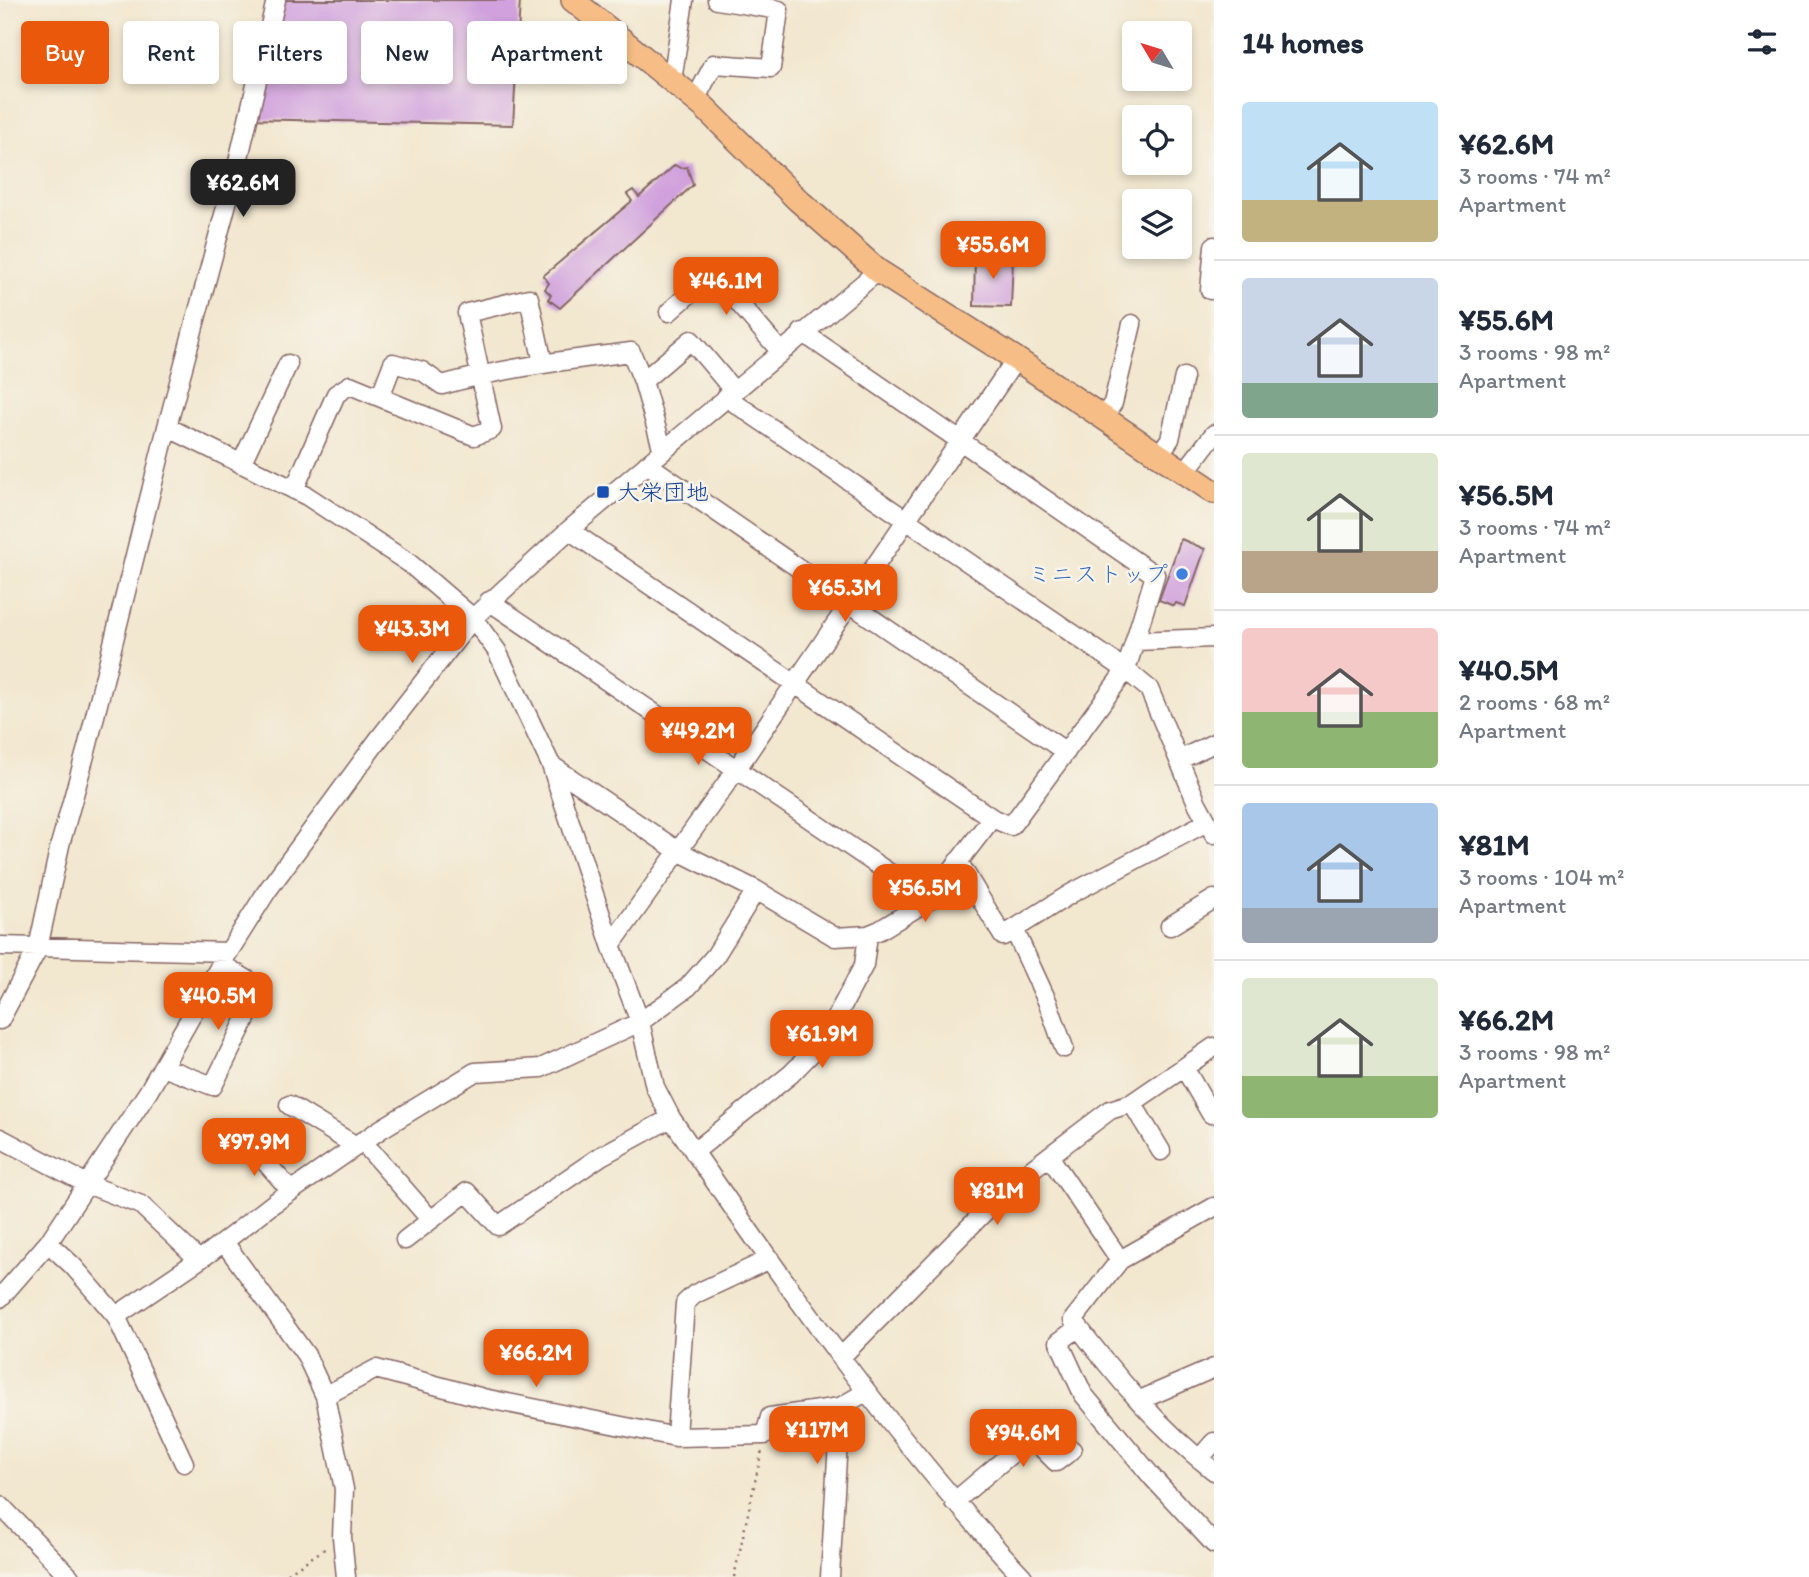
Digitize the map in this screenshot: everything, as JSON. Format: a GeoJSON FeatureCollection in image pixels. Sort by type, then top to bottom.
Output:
{"type":"FeatureCollection","features":[{"type":"Feature","properties":{"kind":"main road"},"geometry":{"type":"LineString","coordinates":[[573,0],[695,100],[797,200],[878,271],[1016,359],[1214,492]]}},
{"type":"Feature","properties":{"kind":"street"},"geometry":{"type":"LineString","coordinates":[[0,1020],[38,948],[60,845],[237,166],[276,0]]}},
{"type":"Feature","properties":{"kind":"street"},"geometry":{"type":"LineString","coordinates":[[672,81],[684,0]]}},
{"type":"Feature","properties":{"kind":"street"},"geometry":{"type":"LineString","coordinates":[[695,100],[714,64],[771,68],[779,10],[717,0]]}},
{"type":"Feature","properties":{"kind":"street"},"geometry":{"type":"LineString","coordinates":[[1210,290],[1214,246]]}},
{"type":"Feature","properties":{"kind":"street"},"geometry":{"type":"LineString","coordinates":[[0,1298],[48,1243],[87,1184],[163,1067],[225,958],[275,880],[473,618],[646,464],[878,271]]}},
{"type":"Feature","properties":{"kind":"street"},"geometry":{"type":"LineString","coordinates":[[669,312],[713,272],[780,351]]}},
{"type":"Feature","properties":{"kind":"street"},"geometry":{"type":"LineString","coordinates":[[294,490],[336,394],[350,385],[474,436],[492,429],[467,313],[528,298],[542,363]]}},
{"type":"Feature","properties":{"kind":"street"},"geometry":{"type":"LineString","coordinates":[[1103,418],[1113,403],[1132,324]]}},
{"type":"Feature","properties":{"kind":"street"},"geometry":{"type":"LineString","coordinates":[[569,530],[992,818],[1011,826],[1126,670],[1155,575],[802,332]]}},
{"type":"Feature","properties":{"kind":"street"},"geometry":{"type":"LineString","coordinates":[[643,381],[691,340],[730,394],[905,521],[1126,670],[1149,690],[1211,828],[1072,893],[1003,936],[958,861]]}},
{"type":"Feature","properties":{"kind":"street"},"geometry":{"type":"LineString","coordinates":[[380,397],[393,363],[422,371],[442,385],[481,374],[542,363],[631,352],[643,381],[663,450]]}},
{"type":"Feature","properties":{"kind":"street"},"geometry":{"type":"LineString","coordinates":[[611,945],[736,770],[1016,359]]}},
{"type":"Feature","properties":{"kind":"street"},"geometry":{"type":"LineString","coordinates":[[241,464],[288,364]]}},
{"type":"Feature","properties":{"kind":"street"},"geometry":{"type":"LineString","coordinates":[[1159,455],[1170,439],[1184,377]]}},
{"type":"Feature","properties":{"kind":"street"},"geometry":{"type":"LineString","coordinates":[[167,428],[294,490],[409,563],[473,618],[497,651],[551,765],[611,945],[640,1022],[656,1087],[671,1118],[866,1392],[954,1502],[1023,1577]]}},
{"type":"Feature","properties":{"kind":"street"},"geometry":{"type":"LineString","coordinates":[[1185,472],[1214,434]]}},
{"type":"Feature","properties":{"kind":"street"},"geometry":{"type":"LineString","coordinates":[[646,464],[1066,752]]}},
{"type":"Feature","properties":{"kind":"street"},"geometry":{"type":"LineString","coordinates":[[489,601],[929,900]]}},
{"type":"Feature","properties":{"kind":"street"},"geometry":{"type":"LineString","coordinates":[[1135,641],[1214,638]]}},
{"type":"Feature","properties":{"kind":"street"},"geometry":{"type":"LineString","coordinates":[[1179,760],[1214,743]]}},
{"type":"Feature","properties":{"kind":"street"},"geometry":{"type":"LineString","coordinates":[[551,765],[678,851],[756,890],[835,937],[868,934],[880,930],[929,900],[992,818]]}},
{"type":"Feature","properties":{"kind":"street"},"geometry":{"type":"LineString","coordinates":[[116,1316],[359,1144],[475,1072],[541,1068],[640,1022],[688,987],[715,956],[756,890]]}},
{"type":"Feature","properties":{"kind":"street"},"geometry":{"type":"LineString","coordinates":[[1170,926],[1214,899]]}},
{"type":"Feature","properties":{"kind":"street"},"geometry":{"type":"LineString","coordinates":[[1014,929],[1048,1003],[1064,1048]]}},
{"type":"Feature","properties":{"kind":"street"},"geometry":{"type":"LineString","coordinates":[[694,1152],[791,1074],[824,1040],[864,965],[868,934]]}},
{"type":"Feature","properties":{"kind":"street"},"geometry":{"type":"LineString","coordinates":[[0,946],[225,958],[261,988],[213,1086],[163,1067]]}},
{"type":"Feature","properties":{"kind":"street"},"geometry":{"type":"LineString","coordinates":[[841,1357],[1011,1185],[1110,1110],[1132,1103],[1214,1047]]}},
{"type":"Feature","properties":{"kind":"street"},"geometry":{"type":"LineString","coordinates":[[1185,1069],[1211,1114]]}},
{"type":"Feature","properties":{"kind":"street"},"geometry":{"type":"LineString","coordinates":[[1132,1103],[1161,1151]]}},
{"type":"Feature","properties":{"kind":"street"},"geometry":{"type":"LineString","coordinates":[[289,1105],[359,1144],[430,1219]]}},
{"type":"Feature","properties":{"kind":"street"},"geometry":{"type":"LineString","coordinates":[[405,1240],[467,1192],[498,1226],[601,1156],[671,1118]]}},
{"type":"Feature","properties":{"kind":"street"},"geometry":{"type":"LineString","coordinates":[[0,1138],[87,1184],[141,1205],[198,1259]]}},
{"type":"Feature","properties":{"kind":"street"},"geometry":{"type":"LineString","coordinates":[[246,1140],[291,1191]]}},
{"type":"Feature","properties":{"kind":"street"},"geometry":{"type":"LineString","coordinates":[[1049,1156],[1120,1260]]}},
{"type":"Feature","properties":{"kind":"street"},"geometry":{"type":"LineString","coordinates":[[1211,1215],[1120,1260],[1073,1320],[1111,1371],[1214,1471]]}},
{"type":"Feature","properties":{"kind":"street"},"geometry":{"type":"LineString","coordinates":[[224,1242],[306,1355],[325,1396],[344,1489],[342,1537],[346,1577]]}},
{"type":"Feature","properties":{"kind":"street"},"geometry":{"type":"LineString","coordinates":[[48,1243],[73,1266],[116,1316],[184,1463]]}},
{"type":"Feature","properties":{"kind":"street"},"geometry":{"type":"LineString","coordinates":[[676,1437],[685,1303],[695,1294],[770,1259]]}},
{"type":"Feature","properties":{"kind":"street"},"geometry":{"type":"LineString","coordinates":[[1079,1328],[1059,1342],[1083,1394],[1153,1478],[1214,1544]]}},
{"type":"Feature","properties":{"kind":"street"},"geometry":{"type":"LineString","coordinates":[[1141,1403],[1147,1397],[1214,1368]]}},
{"type":"Feature","properties":{"kind":"street"},"geometry":{"type":"LineString","coordinates":[[325,1396],[376,1369],[483,1398],[676,1437],[765,1435],[770,1417],[840,1407],[866,1392]]}},
{"type":"Feature","properties":{"kind":"street"},"geometry":{"type":"LineString","coordinates":[[830,1577],[840,1407]]}},
{"type":"Feature","properties":{"kind":"street"},"geometry":{"type":"LineString","coordinates":[[954,1502],[1031,1437],[1056,1462],[1072,1451]]}},
{"type":"Feature","properties":{"kind":"street"},"geometry":{"type":"LineString","coordinates":[[1199,1459],[1214,1443]]}},
{"type":"Feature","properties":{"kind":"street"},"geometry":{"type":"LineString","coordinates":[[0,1505],[69,1577]]}},
{"type":"Feature","properties":{"kind":"path"},"geometry":{"type":"LineString","coordinates":[[734,1577],[765,1435]]}},
{"type":"Feature","properties":{"kind":"path"},"geometry":{"type":"LineString","coordinates":[[282,1577],[342,1537]]}},
{"type":"Feature","properties":{"kind":"building"},"geometry":{"type":"Polygon","coordinates":[[[284,0],[520,0],[519,21],[467,21],[467,84],[515,84],[513,125],[248,119],[259,84],[347,84],[347,21],[278,21],[284,0]]]}},
{"type":"Feature","properties":{"kind":"building"},"geometry":{"type":"Polygon","coordinates":[[[675,165],[680,168],[687,167],[693,185],[560,308],[548,299],[551,295],[545,289],[549,283],[543,276],[632,201],[627,194],[633,190],[639,197],[675,165]]]}},
{"type":"Feature","properties":{"kind":"building"},"geometry":{"type":"Polygon","coordinates":[[[975,256],[1013,257],[1011,307],[974,306],[975,256]]]}},
{"type":"Feature","properties":{"kind":"building","name":"ミニストップ"},"geometry":{"type":"Polygon","coordinates":[[[1181,539],[1205,549],[1185,606],[1176,603],[1174,606],[1159,600],[1181,539]]]}},
{"type":"Feature","properties":{"kind":"place","name":"大栄団地"},"geometry":{"type":"Point","coordinates":[603,492]}},
{"type":"Feature","properties":{"kind":"place","name":"ミニストップ"},"geometry":{"type":"Point","coordinates":[1182,574]}}]}
